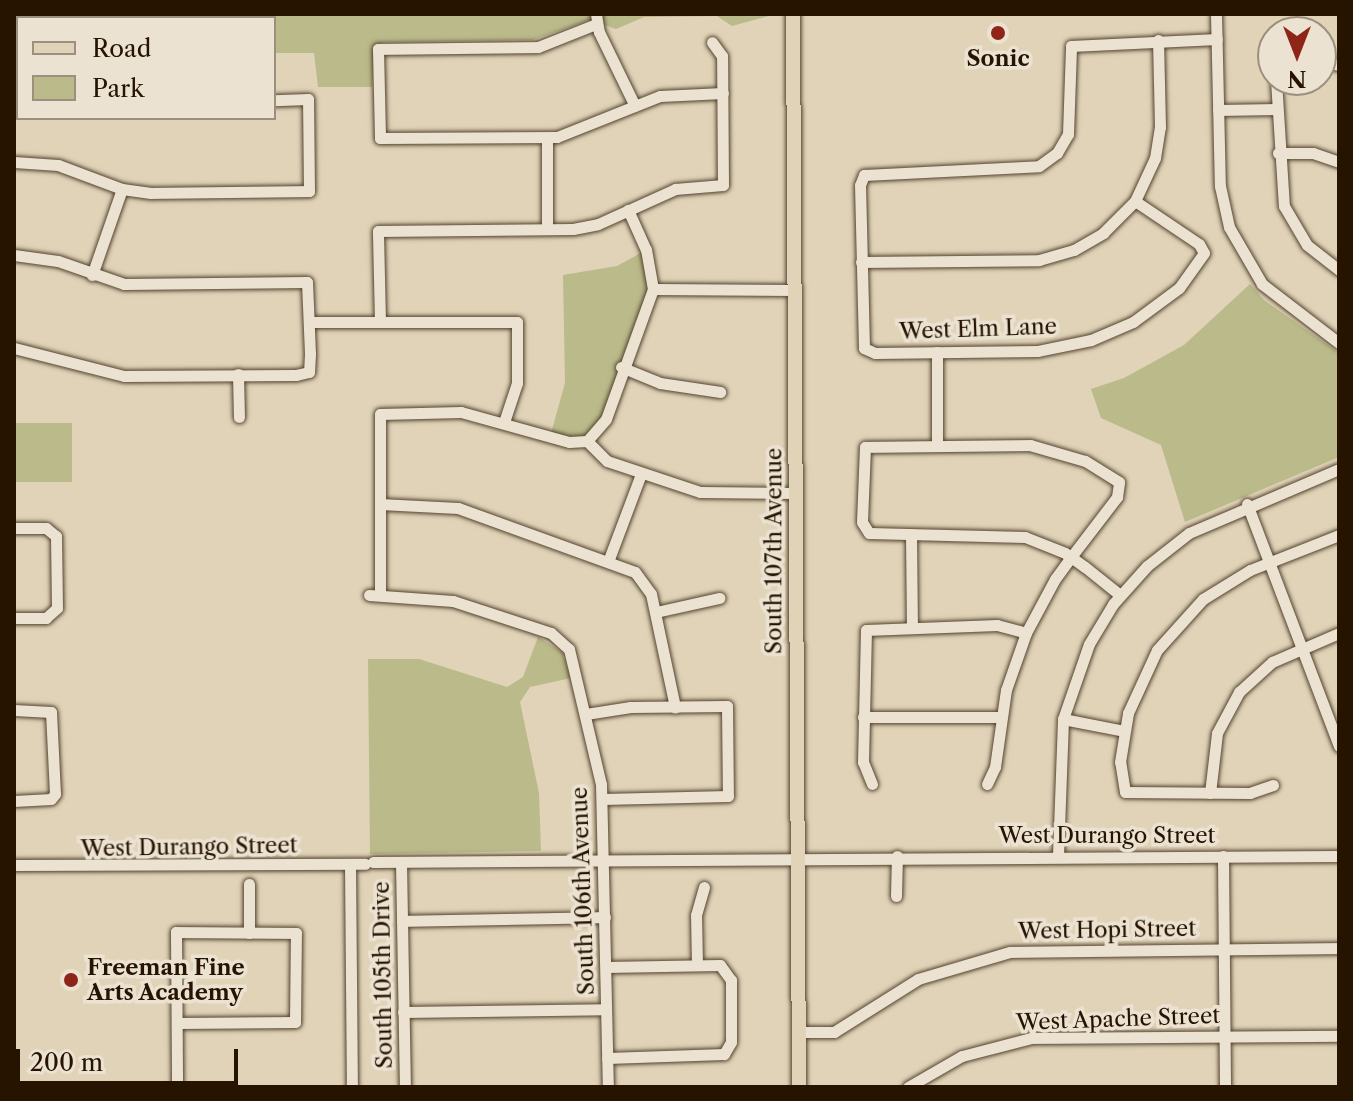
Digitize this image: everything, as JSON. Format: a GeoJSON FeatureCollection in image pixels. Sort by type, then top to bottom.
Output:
{"type":"FeatureCollection","features":[{"type":"Feature","properties":{"kind":"main road","name":"South 107th Avenue"},"geometry":{"type":"LineString","coordinates":[[793,14],[799,1087]]}},
{"type":"Feature","properties":{"kind":"street"},"geometry":{"type":"LineString","coordinates":[[1216,14],[1221,196],[1242,257],[1279,301],[1339,343]]}},
{"type":"Feature","properties":{"kind":"street"},"geometry":{"type":"LineString","coordinates":[[635,106],[596,19],[538,47],[378,49],[380,138],[547,138],[578,132],[635,106],[675,93],[723,93]]}},
{"type":"Feature","properties":{"kind":"street"},"geometry":{"type":"LineString","coordinates":[[1158,40],[1159,138],[1135,201],[1094,239],[1048,258],[861,262],[864,175],[1022,170],[1046,163],[1068,134],[1071,46],[1158,40],[1217,39]]}},
{"type":"Feature","properties":{"kind":"street"},"geometry":{"type":"LineString","coordinates":[[380,322],[378,231],[587,226],[675,189],[723,185],[722,56],[712,42]]}},
{"type":"Feature","properties":{"kind":"street"},"geometry":{"type":"LineString","coordinates":[[1277,96],[1280,190],[1291,223],[1307,245],[1339,270]]}},
{"type":"Feature","properties":{"kind":"street"},"geometry":{"type":"LineString","coordinates":[[14,162],[58,165],[122,189],[309,191],[308,99],[276,100]]}},
{"type":"Feature","properties":{"kind":"street"},"geometry":{"type":"LineString","coordinates":[[1218,110],[1277,109]]}},
{"type":"Feature","properties":{"kind":"street"},"geometry":{"type":"LineString","coordinates":[[547,138],[547,229]]}},
{"type":"Feature","properties":{"kind":"street"},"geometry":{"type":"LineString","coordinates":[[1278,153],[1313,153],[1339,162]]}},
{"type":"Feature","properties":{"kind":"street"},"geometry":{"type":"LineString","coordinates":[[92,275],[122,189]]}},
{"type":"Feature","properties":{"kind":"street","name":"West Elm Lane"},"geometry":{"type":"LineString","coordinates":[[861,262],[864,348],[875,353],[1038,351],[1101,337],[1162,302],[1194,272],[1204,253],[1199,244],[1135,201]]}},
{"type":"Feature","properties":{"kind":"street"},"geometry":{"type":"LineString","coordinates":[[628,210],[646,250],[653,289],[621,367],[606,419],[587,441],[569,442],[504,422],[434,410],[380,414],[380,504],[458,508],[609,559],[640,576],[656,612],[675,707]]}},
{"type":"Feature","properties":{"kind":"street"},"geometry":{"type":"LineString","coordinates":[[14,255],[58,261],[92,275],[142,285],[307,282],[309,372],[104,375],[43,353],[14,348]]}},
{"type":"Feature","properties":{"kind":"street"},"geometry":{"type":"LineString","coordinates":[[653,289],[794,290]]}},
{"type":"Feature","properties":{"kind":"street"},"geometry":{"type":"LineString","coordinates":[[309,322],[517,322],[520,355],[504,422]]}},
{"type":"Feature","properties":{"kind":"street"},"geometry":{"type":"LineString","coordinates":[[937,352],[937,443]]}},
{"type":"Feature","properties":{"kind":"street"},"geometry":{"type":"LineString","coordinates":[[621,367],[660,383],[720,392]]}},
{"type":"Feature","properties":{"kind":"street"},"geometry":{"type":"LineString","coordinates":[[238,374],[239,417]]}},
{"type":"Feature","properties":{"kind":"street"},"geometry":{"type":"LineString","coordinates":[[587,441],[607,461],[700,492],[795,493]]}},
{"type":"Feature","properties":{"kind":"street"},"geometry":{"type":"LineString","coordinates":[[987,784],[995,767],[1001,717],[1026,633],[1071,557],[1120,486],[1115,475],[1095,465],[1042,447],[937,443],[865,447],[865,531],[1015,535],[1071,557],[1120,595]]}},
{"type":"Feature","properties":{"kind":"street"},"geometry":{"type":"LineString","coordinates":[[1058,856],[1063,719],[1089,644],[1120,595],[1189,533],[1247,504],[1339,469]]}},
{"type":"Feature","properties":{"kind":"street"},"geometry":{"type":"LineString","coordinates":[[609,559],[641,474]]}},
{"type":"Feature","properties":{"kind":"street","name":"South 106th Avenue"},"geometry":{"type":"LineString","coordinates":[[380,504],[375,595],[453,601],[551,633],[569,649],[603,799],[608,1087]]}},
{"type":"Feature","properties":{"kind":"street"},"geometry":{"type":"LineString","coordinates":[[1247,504],[1337,732],[1339,746]]}},
{"type":"Feature","properties":{"kind":"street"},"geometry":{"type":"LineString","coordinates":[[14,528],[53,530],[54,615],[14,618]]}},
{"type":"Feature","properties":{"kind":"street"},"geometry":{"type":"LineString","coordinates":[[911,534],[912,626]]}},
{"type":"Feature","properties":{"kind":"street"},"geometry":{"type":"LineString","coordinates":[[1273,785],[1256,793],[1123,790],[1124,731],[1140,681],[1171,631],[1212,592],[1270,562],[1339,535]]}},
{"type":"Feature","properties":{"kind":"street"},"geometry":{"type":"LineString","coordinates":[[656,612],[719,598]]}},
{"type":"Feature","properties":{"kind":"street"},"geometry":{"type":"LineString","coordinates":[[872,784],[864,768],[866,630],[997,625],[1026,633]]}},
{"type":"Feature","properties":{"kind":"street"},"geometry":{"type":"LineString","coordinates":[[1210,793],[1215,743],[1229,707],[1258,672],[1302,647],[1339,633]]}},
{"type":"Feature","properties":{"kind":"street"},"geometry":{"type":"LineString","coordinates":[[586,714],[727,706],[728,796],[603,799]]}},
{"type":"Feature","properties":{"kind":"street"},"geometry":{"type":"LineString","coordinates":[[14,710],[51,712],[55,794],[51,799],[14,801]]}},
{"type":"Feature","properties":{"kind":"street"},"geometry":{"type":"LineString","coordinates":[[863,717],[1001,717]]}},
{"type":"Feature","properties":{"kind":"street"},"geometry":{"type":"LineString","coordinates":[[1063,719],[1124,731]]}},
{"type":"Feature","properties":{"kind":"street","name":"West Durango Street"},"geometry":{"type":"LineString","coordinates":[[14,865],[350,865],[798,855],[1339,856]]}},
{"type":"Feature","properties":{"kind":"street"},"geometry":{"type":"LineString","coordinates":[[896,896],[897,856]]}},
{"type":"Feature","properties":{"kind":"street"},"geometry":{"type":"LineString","coordinates":[[1223,856],[1225,1087]]}},
{"type":"Feature","properties":{"kind":"street","name":"South 105th Drive"},"geometry":{"type":"LineString","coordinates":[[401,862],[405,1087]]}},
{"type":"Feature","properties":{"kind":"street"},"geometry":{"type":"LineString","coordinates":[[350,865],[352,1087]]}},
{"type":"Feature","properties":{"kind":"street"},"geometry":{"type":"LineString","coordinates":[[249,884],[249,933]]}},
{"type":"Feature","properties":{"kind":"street"},"geometry":{"type":"LineString","coordinates":[[697,965],[696,915],[704,887]]}},
{"type":"Feature","properties":{"kind":"street"},"geometry":{"type":"LineString","coordinates":[[402,921],[605,917]]}},
{"type":"Feature","properties":{"kind":"street"},"geometry":{"type":"LineString","coordinates":[[177,1023],[295,1022],[296,933],[176,932],[177,1087]]}},
{"type":"Feature","properties":{"kind":"street","name":"West Hopi Street"},"geometry":{"type":"LineString","coordinates":[[798,1032],[838,1030],[909,984],[998,954],[1058,948],[1339,948]]}},
{"type":"Feature","properties":{"kind":"street"},"geometry":{"type":"LineString","coordinates":[[606,967],[697,965],[727,968],[731,1042],[727,1052],[607,1058]]}},
{"type":"Feature","properties":{"kind":"street"},"geometry":{"type":"LineString","coordinates":[[403,1012],[606,1009]]}},
{"type":"Feature","properties":{"kind":"street","name":"West Apache Street"},"geometry":{"type":"LineString","coordinates":[[908,1087],[962,1056],[1022,1039],[1339,1036]]}},
{"type":"Feature","properties":{"kind":"green space"},"geometry":{"type":"Polygon","coordinates":[[[14,14],[776,14],[732,26],[717,16],[644,17],[616,29],[589,20],[532,40],[383,42],[374,50],[372,87],[318,87],[314,53],[276,53],[276,16],[16,16],[14,23],[14,14]]]}},
{"type":"Feature","properties":{"kind":"green space"},"geometry":{"type":"Polygon","coordinates":[[[646,250],[653,289],[606,419],[587,441],[550,437],[565,383],[563,275],[617,266],[646,250]]]}},
{"type":"Feature","properties":{"kind":"green space"},"geometry":{"type":"Polygon","coordinates":[[[1250,284],[1264,300],[1339,353],[1339,457],[1185,522],[1161,445],[1101,418],[1091,389],[1124,378],[1184,345],[1250,284]]]}},
{"type":"Feature","properties":{"kind":"green space"},"geometry":{"type":"Polygon","coordinates":[[[14,423],[72,423],[72,482],[14,482],[14,423]]]}},
{"type":"Feature","properties":{"kind":"green space"},"geometry":{"type":"Polygon","coordinates":[[[538,637],[562,652],[571,678],[530,687],[520,702],[539,793],[541,851],[370,854],[368,659],[419,659],[507,687],[523,677],[538,637]]]}},
{"type":"Feature","properties":{"kind":"place","name":"Sonic"},"geometry":{"type":"Point","coordinates":[998,33]}},
{"type":"Feature","properties":{"kind":"place","name":"Freeman Fine Arts Academy"},"geometry":{"type":"Point","coordinates":[71,980]}}]}
